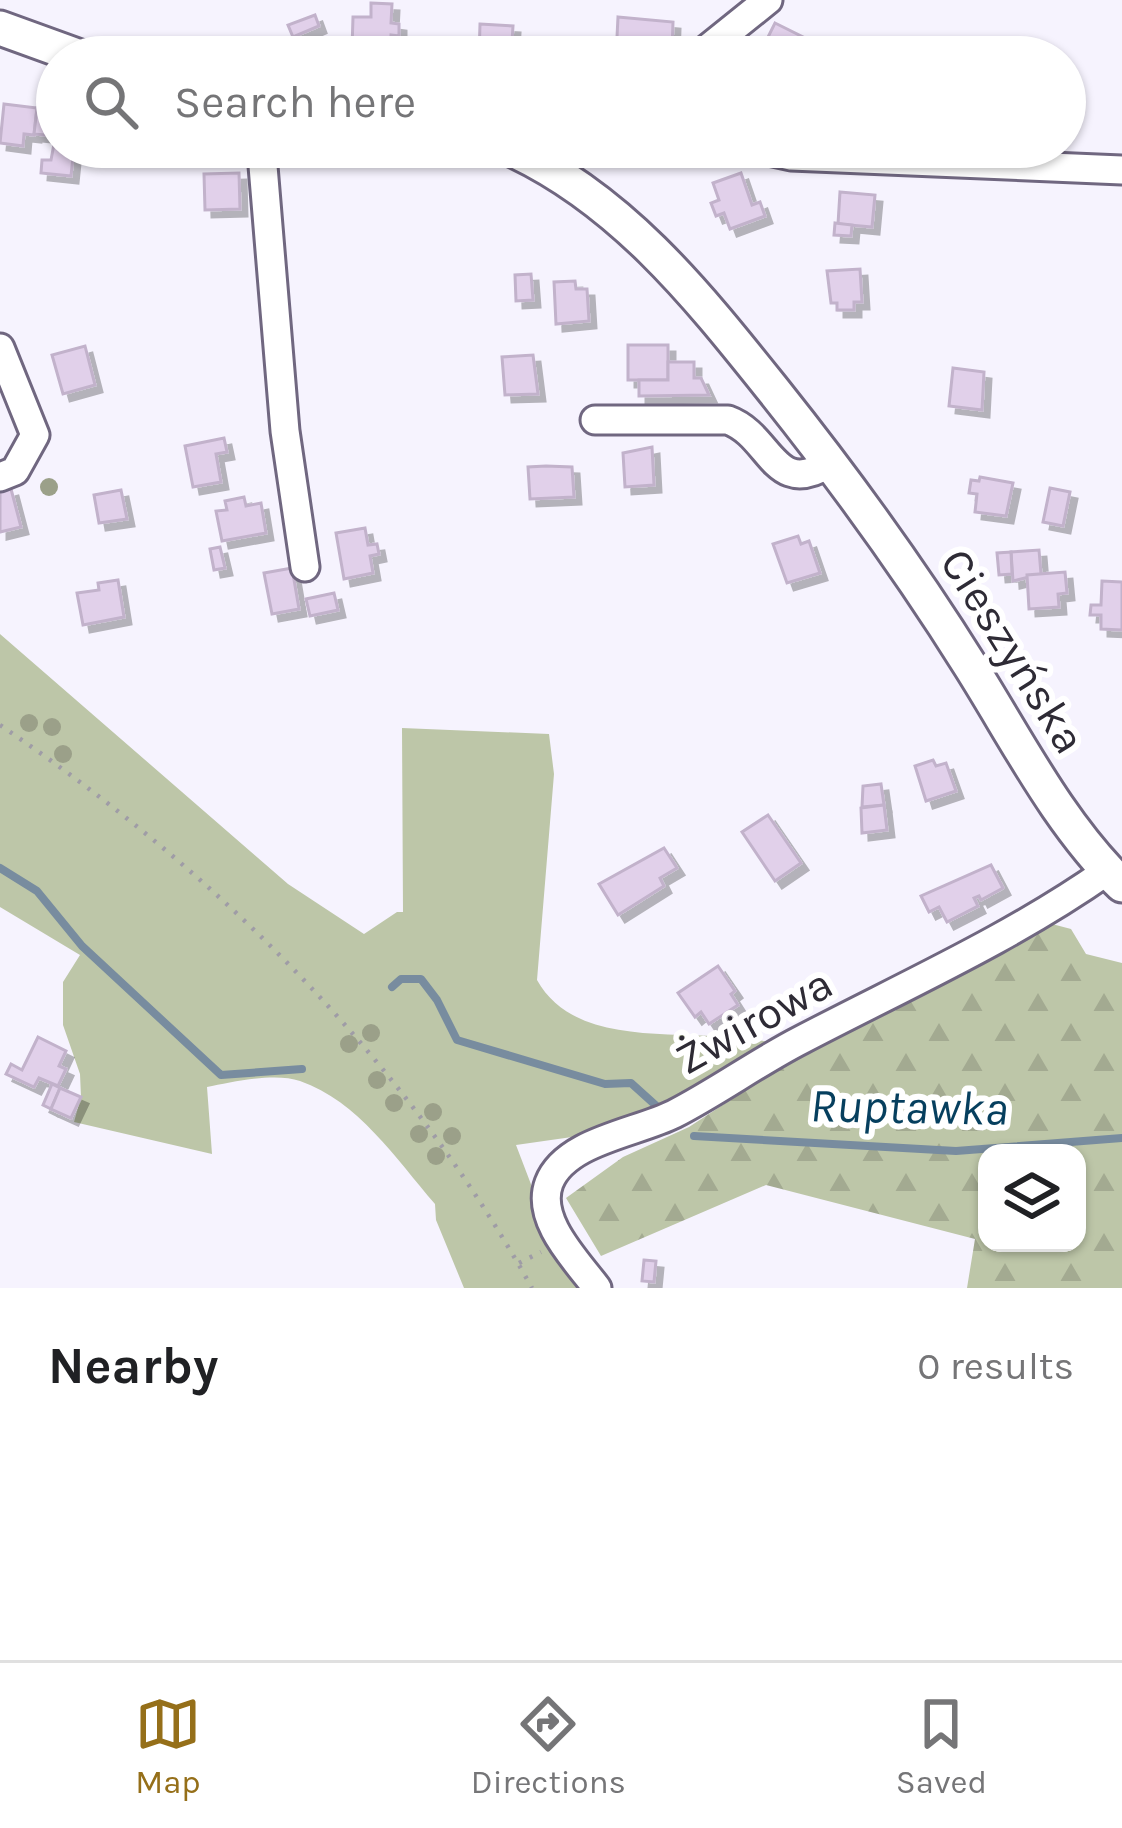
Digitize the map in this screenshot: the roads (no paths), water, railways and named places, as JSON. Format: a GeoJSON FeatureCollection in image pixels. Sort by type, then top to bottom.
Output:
{"type":"FeatureCollection","features":[{"type":"Feature","properties":{"kind":"main road"},"geometry":{"type":"LineString","coordinates":[[0,28],[36,41]]}},
{"type":"Feature","properties":{"kind":"main road","name":"Cieszyńska"},"geometry":{"type":"LineString","coordinates":[[543,168],[612,212],[675,270],[900,556],[1057,804],[1115,878]]}},
{"type":"Feature","properties":{"kind":"street"},"geometry":{"type":"LineString","coordinates":[[724,36],[768,0]]}},
{"type":"Feature","properties":{"kind":"street"},"geometry":{"type":"LineString","coordinates":[[263,168],[285,431],[305,567]]}},
{"type":"Feature","properties":{"kind":"street"},"geometry":{"type":"LineString","coordinates":[[1075,168],[1122,170]]}},
{"type":"Feature","properties":{"kind":"street"},"geometry":{"type":"LineString","coordinates":[[0,348],[35,435],[15,471],[0,477]]}},
{"type":"Feature","properties":{"kind":"street"},"geometry":{"type":"LineString","coordinates":[[595,421],[728,420],[742,425],[783,470],[795,476],[811,475],[830,463]]}},
{"type":"Feature","properties":{"kind":"street","name":"Żwirowa"},"geometry":{"type":"LineString","coordinates":[[596,1288],[549,1214],[548,1185],[569,1155],[675,1113],[796,1042],[1115,878]]}},
{"type":"Feature","properties":{"kind":"waterway","name":"Ruptawka"},"geometry":{"type":"LineString","coordinates":[[0,868],[37,891],[82,946],[221,1075],[302,1069]]}},
{"type":"Feature","properties":{"kind":"waterway","name":"Ruptawka"},"geometry":{"type":"LineString","coordinates":[[392,987],[401,979],[421,979],[457,1040],[605,1084],[631,1083],[662,1111]]}},
{"type":"Feature","properties":{"kind":"waterway","name":"Ruptawka"},"geometry":{"type":"LineString","coordinates":[[694,1136],[956,1151],[1122,1138]]}}]}
